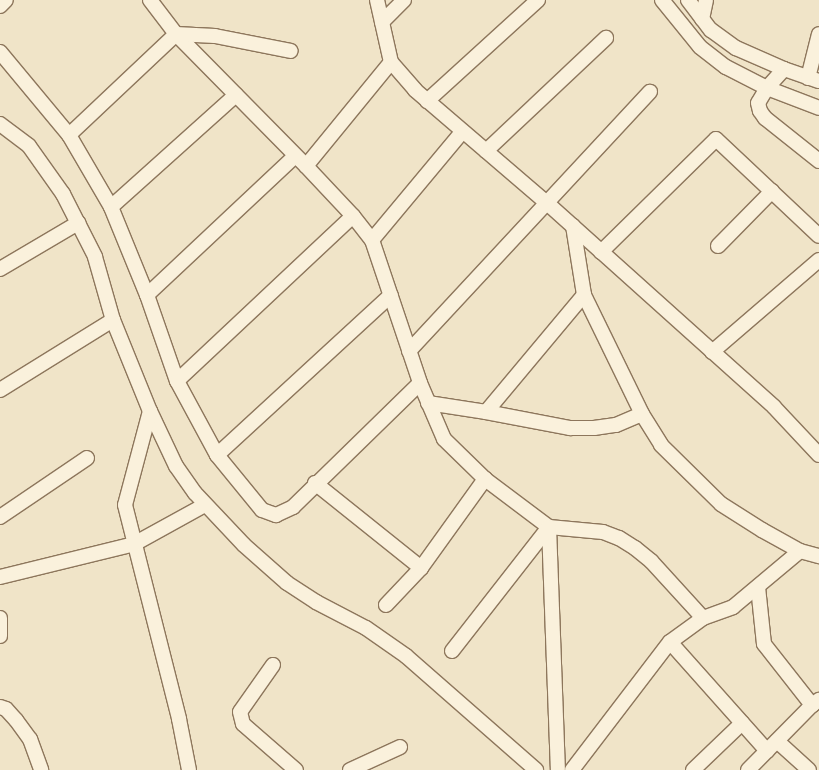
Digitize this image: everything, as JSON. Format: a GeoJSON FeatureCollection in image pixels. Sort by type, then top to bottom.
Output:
{"type":"FeatureCollection","features":[{"type":"Feature","properties":{"kind":"street"},"geometry":{"type":"LineString","coordinates":[[0,6],[6,0]]}},
{"type":"Feature","properties":{"kind":"street"},"geometry":{"type":"LineString","coordinates":[[150,0],[176,34],[306,166],[353,216],[372,240],[420,383],[444,439],[485,479],[549,527],[602,532],[619,538],[651,561],[703,618]]}},
{"type":"Feature","properties":{"kind":"street"},"geometry":{"type":"LineString","coordinates":[[377,0],[391,62],[427,101],[547,203],[774,407],[819,454]]}},
{"type":"Feature","properties":{"kind":"street"},"geometry":{"type":"LineString","coordinates":[[382,22],[404,0]]}},
{"type":"Feature","properties":{"kind":"street"},"geometry":{"type":"LineString","coordinates":[[427,101],[538,0]]}},
{"type":"Feature","properties":{"kind":"street"},"geometry":{"type":"LineString","coordinates":[[662,0],[700,47],[726,67],[767,88],[819,108]]}},
{"type":"Feature","properties":{"kind":"street"},"geometry":{"type":"LineString","coordinates":[[688,0],[711,30],[736,48],[813,80],[819,34]]}},
{"type":"Feature","properties":{"kind":"street"},"geometry":{"type":"LineString","coordinates":[[702,19],[706,0]]}},
{"type":"Feature","properties":{"kind":"street"},"geometry":{"type":"LineString","coordinates":[[69,135],[176,34],[215,36],[290,51]]}},
{"type":"Feature","properties":{"kind":"street"},"geometry":{"type":"LineString","coordinates":[[486,152],[606,38]]}},
{"type":"Feature","properties":{"kind":"street"},"geometry":{"type":"LineString","coordinates":[[0,52],[69,135],[111,207],[147,295],[177,381],[217,455],[262,510],[276,515],[292,507],[420,383]]}},
{"type":"Feature","properties":{"kind":"street"},"geometry":{"type":"LineString","coordinates":[[306,166],[391,62]]}},
{"type":"Feature","properties":{"kind":"street"},"geometry":{"type":"LineString","coordinates":[[784,69],[767,88],[758,103],[760,111],[765,118],[819,160]]}},
{"type":"Feature","properties":{"kind":"street"},"geometry":{"type":"LineString","coordinates":[[409,351],[650,92]]}},
{"type":"Feature","properties":{"kind":"street"},"geometry":{"type":"LineString","coordinates":[[111,207],[236,95]]}},
{"type":"Feature","properties":{"kind":"street"},"geometry":{"type":"LineString","coordinates":[[4,132],[29,146],[46,168],[78,223],[95,258],[113,320],[150,411],[180,472],[205,505],[244,545],[288,583],[316,602],[366,628],[406,656],[536,770]]}},
{"type":"Feature","properties":{"kind":"street"},"geometry":{"type":"LineString","coordinates":[[372,240],[462,132]]}},
{"type":"Feature","properties":{"kind":"street"},"geometry":{"type":"LineString","coordinates":[[601,252],[716,139],[819,236]]}},
{"type":"Feature","properties":{"kind":"street"},"geometry":{"type":"LineString","coordinates":[[147,295],[295,156]]}},
{"type":"Feature","properties":{"kind":"street"},"geometry":{"type":"LineString","coordinates":[[718,246],[772,192]]}},
{"type":"Feature","properties":{"kind":"street"},"geometry":{"type":"LineString","coordinates":[[177,381],[353,216]]}},
{"type":"Feature","properties":{"kind":"street"},"geometry":{"type":"LineString","coordinates":[[0,269],[78,223]]}},
{"type":"Feature","properties":{"kind":"street"},"geometry":{"type":"LineString","coordinates":[[573,226],[584,295],[642,414],[661,445],[721,504],[762,530],[800,551],[819,556]]}},
{"type":"Feature","properties":{"kind":"street"},"geometry":{"type":"LineString","coordinates":[[712,352],[819,260]]}},
{"type":"Feature","properties":{"kind":"street"},"geometry":{"type":"LineString","coordinates":[[217,455],[391,295]]}},
{"type":"Feature","properties":{"kind":"street"},"geometry":{"type":"LineString","coordinates":[[486,412],[584,295]]}},
{"type":"Feature","properties":{"kind":"street"},"geometry":{"type":"LineString","coordinates":[[0,390],[113,320]]}},
{"type":"Feature","properties":{"kind":"street"},"geometry":{"type":"LineString","coordinates":[[428,403],[570,428],[594,428],[616,425],[642,414]]}},
{"type":"Feature","properties":{"kind":"street"},"geometry":{"type":"LineString","coordinates":[[150,411],[125,504],[179,719],[189,770]]}},
{"type":"Feature","properties":{"kind":"street"},"geometry":{"type":"LineString","coordinates":[[0,517],[88,458]]}},
{"type":"Feature","properties":{"kind":"street"},"geometry":{"type":"LineString","coordinates":[[386,605],[421,568],[485,479]]}},
{"type":"Feature","properties":{"kind":"street"},"geometry":{"type":"LineString","coordinates":[[316,483],[421,568]]}},
{"type":"Feature","properties":{"kind":"street"},"geometry":{"type":"LineString","coordinates":[[0,577],[134,544],[205,505]]}},
{"type":"Feature","properties":{"kind":"street"},"geometry":{"type":"LineString","coordinates":[[452,651],[549,527]]}},
{"type":"Feature","properties":{"kind":"street"},"geometry":{"type":"LineString","coordinates":[[549,527],[558,770]]}},
{"type":"Feature","properties":{"kind":"street"},"geometry":{"type":"LineString","coordinates":[[572,770],[670,642],[703,618],[733,607],[758,588],[800,551]]}},
{"type":"Feature","properties":{"kind":"street"},"geometry":{"type":"LineString","coordinates":[[748,770],[815,702],[764,644],[758,588]]}},
{"type":"Feature","properties":{"kind":"street"},"geometry":{"type":"LineString","coordinates":[[0,618],[0,636]]}},
{"type":"Feature","properties":{"kind":"street"},"geometry":{"type":"LineString","coordinates":[[670,642],[767,751]]}},
{"type":"Feature","properties":{"kind":"street"},"geometry":{"type":"LineString","coordinates":[[273,665],[240,712],[243,724],[296,770]]}},
{"type":"Feature","properties":{"kind":"street"},"geometry":{"type":"LineString","coordinates":[[0,706],[6,709],[30,739],[41,770]]}},
{"type":"Feature","properties":{"kind":"street"},"geometry":{"type":"LineString","coordinates":[[693,770],[742,723]]}},
{"type":"Feature","properties":{"kind":"street"},"geometry":{"type":"LineString","coordinates":[[777,741],[809,770]]}},
{"type":"Feature","properties":{"kind":"street"},"geometry":{"type":"LineString","coordinates":[[350,770],[400,747]]}}]}
